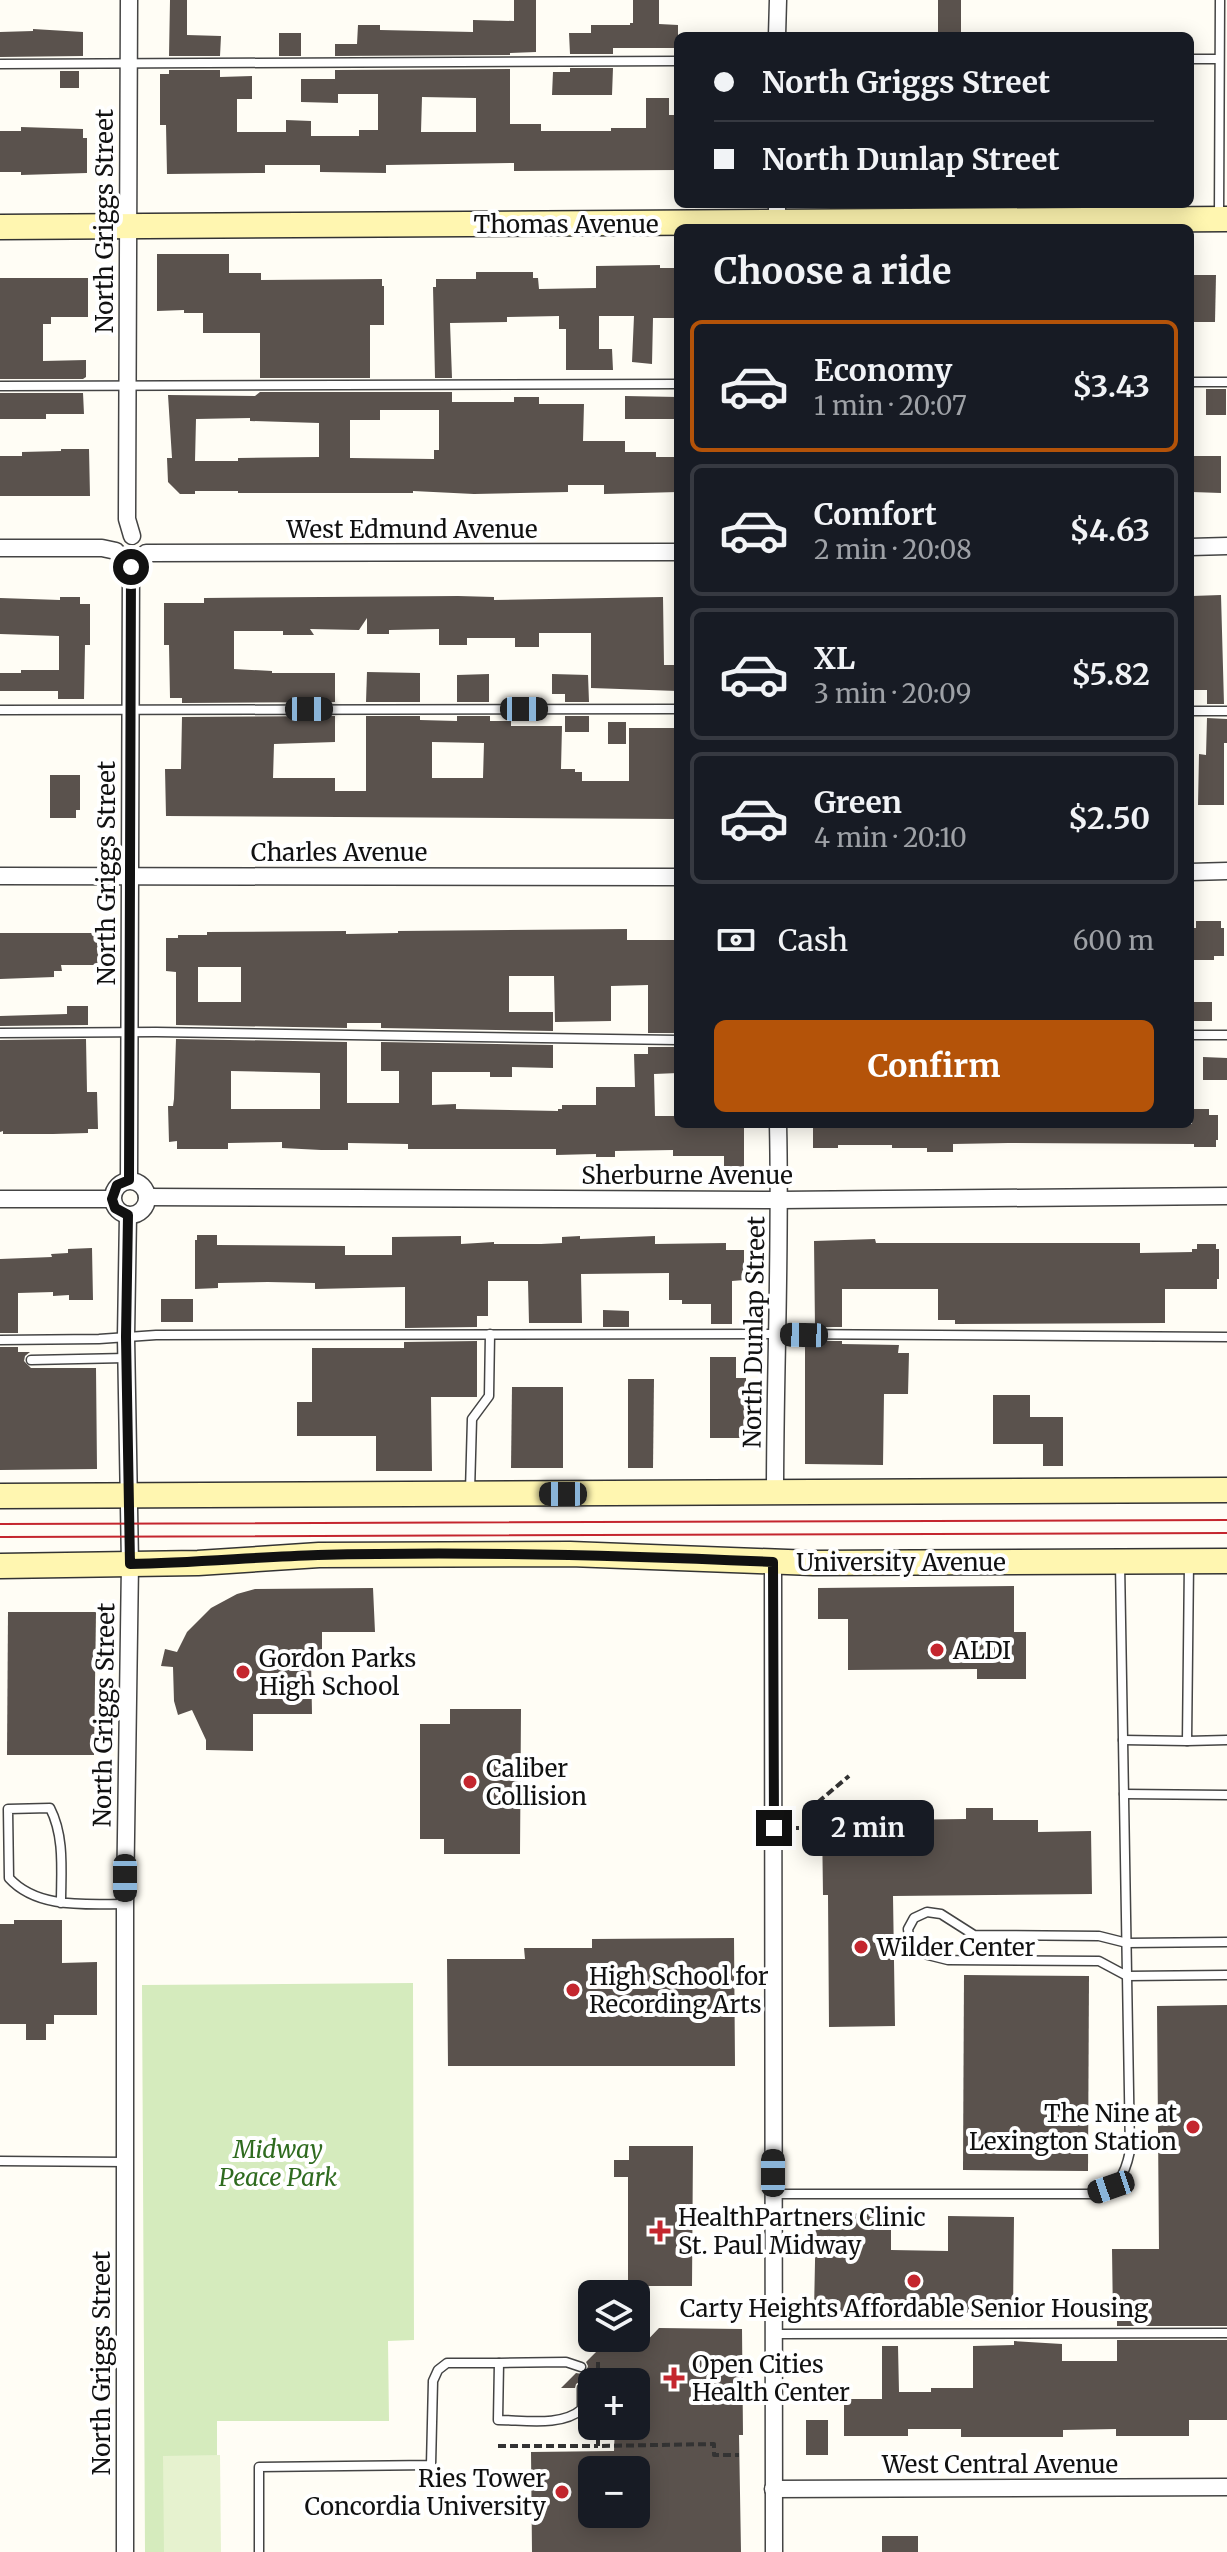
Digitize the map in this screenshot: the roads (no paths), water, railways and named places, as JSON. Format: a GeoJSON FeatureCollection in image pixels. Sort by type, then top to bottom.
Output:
{"type":"FeatureCollection","features":[{"type":"Feature","properties":{"kind":"main road","name":"Thomas Avenue"},"geometry":{"type":"LineString","coordinates":[[0,227],[777,218],[1223,219]]}},
{"type":"Feature","properties":{"kind":"main road"},"geometry":{"type":"LineString","coordinates":[[0,1496],[1227,1490]]}},
{"type":"Feature","properties":{"kind":"main road","name":"University Avenue"},"geometry":{"type":"LineString","coordinates":[[0,1566],[198,1563],[319,1555],[555,1554],[773,1562],[1227,1561]]}},
{"type":"Feature","properties":{"kind":"street","name":"North Griggs Street"},"geometry":{"type":"LineString","coordinates":[[129,0],[127,519],[132,536]]}},
{"type":"Feature","properties":{"kind":"street"},"geometry":{"type":"LineString","coordinates":[[777,32],[778,0]]}},
{"type":"Feature","properties":{"kind":"street"},"geometry":{"type":"LineString","coordinates":[[132,536],[142,542],[146,553],[138,565],[131,567],[122,564],[116,551],[119,542],[132,536]]}},
{"type":"Feature","properties":{"kind":"street"},"geometry":{"type":"LineString","coordinates":[[1194,547],[1227,546]]}},
{"type":"Feature","properties":{"kind":"street"},"geometry":{"type":"LineString","coordinates":[[0,548],[102,548],[116,551]]}},
{"type":"Feature","properties":{"kind":"street","name":"West Edmund Avenue"},"geometry":{"type":"LineString","coordinates":[[146,553],[674,552]]}},
{"type":"Feature","properties":{"kind":"street","name":"North Griggs Street"},"geometry":{"type":"LineString","coordinates":[[129,1180],[131,567]]}},
{"type":"Feature","properties":{"kind":"street"},"geometry":{"type":"LineString","coordinates":[[1194,872],[1227,871]]}},
{"type":"Feature","properties":{"kind":"street","name":"Charles Avenue"},"geometry":{"type":"LineString","coordinates":[[0,876],[674,877]]}},
{"type":"Feature","properties":{"kind":"street","name":"North Dunlap Street"},"geometry":{"type":"LineString","coordinates":[[775,1492],[780,1200],[778,1128]]}},
{"type":"Feature","properties":{"kind":"street"},"geometry":{"type":"LineString","coordinates":[[129,1180],[141,1185],[147,1197],[143,1209],[134,1215],[115,1208],[112,1199],[117,1185],[129,1180]]}},
{"type":"Feature","properties":{"kind":"street","name":"Sherburne Avenue"},"geometry":{"type":"LineString","coordinates":[[147,1197],[780,1200],[1227,1196]]}},
{"type":"Feature","properties":{"kind":"street"},"geometry":{"type":"LineString","coordinates":[[0,1199],[112,1199]]}},
{"type":"Feature","properties":{"kind":"street","name":"North Griggs Street"},"geometry":{"type":"LineString","coordinates":[[125,2552],[125,1904],[130,1564],[126,1337],[128,1215]]}},
{"type":"Feature","properties":{"kind":"street"},"geometry":{"type":"LineString","coordinates":[[773,1562],[774,2552]]}},
{"type":"Feature","properties":{"kind":"street","name":"West Central Avenue"},"geometry":{"type":"LineString","coordinates":[[773,2489],[1227,2487]]}},
{"type":"Feature","properties":{"kind":"lane"},"geometry":{"type":"LineString","coordinates":[[1220,0],[1223,219]]}},
{"type":"Feature","properties":{"kind":"lane"},"geometry":{"type":"LineString","coordinates":[[1194,59],[1219,59]]}},
{"type":"Feature","properties":{"kind":"lane"},"geometry":{"type":"LineString","coordinates":[[0,64],[674,61]]}},
{"type":"Feature","properties":{"kind":"lane"},"geometry":{"type":"LineString","coordinates":[[1194,382],[1227,382]]}},
{"type":"Feature","properties":{"kind":"lane"},"geometry":{"type":"LineString","coordinates":[[0,386],[674,384]]}},
{"type":"Feature","properties":{"kind":"lane"},"geometry":{"type":"LineString","coordinates":[[0,710],[674,709]]}},
{"type":"Feature","properties":{"kind":"lane"},"geometry":{"type":"LineString","coordinates":[[1194,711],[1227,711]]}},
{"type":"Feature","properties":{"kind":"lane"},"geometry":{"type":"LineString","coordinates":[[0,1033],[674,1040]]}},
{"type":"Feature","properties":{"kind":"lane"},"geometry":{"type":"LineString","coordinates":[[1194,1035],[1227,1035]]}},
{"type":"Feature","properties":{"kind":"lane"},"geometry":{"type":"LineString","coordinates":[[470,1494],[472,1419],[489,1396],[490,1334]]}},
{"type":"Feature","properties":{"kind":"lane"},"geometry":{"type":"LineString","coordinates":[[0,1340],[490,1334],[1227,1337]]}},
{"type":"Feature","properties":{"kind":"lane"},"geometry":{"type":"LineString","coordinates":[[31,1360],[127,1358]]}},
{"type":"Feature","properties":{"kind":"lane"},"geometry":{"type":"LineString","coordinates":[[1187,1741],[1189,1561]]}},
{"type":"Feature","properties":{"kind":"lane"},"geometry":{"type":"LineString","coordinates":[[773,2194],[1092,2194],[1111,2187],[1125,2174],[1130,2151],[1119,1562]]}},
{"type":"Feature","properties":{"kind":"lane"},"geometry":{"type":"LineString","coordinates":[[1123,1740],[1227,1740]]}},
{"type":"Feature","properties":{"kind":"lane"},"geometry":{"type":"LineString","coordinates":[[1124,1794],[1227,1795]]}},
{"type":"Feature","properties":{"kind":"lane"},"geometry":{"type":"LineString","coordinates":[[61,1903],[61,1844],[50,1808],[8,1809],[9,1878],[17,1888],[61,1903],[125,1904]]}},
{"type":"Feature","properties":{"kind":"lane"},"geometry":{"type":"LineString","coordinates":[[1227,1942],[1127,1943],[1099,1936],[974,1935],[941,1914],[927,1912],[914,1918],[908,1929],[910,1946],[948,1960],[1099,1961],[1127,1976],[1227,1975]]}},
{"type":"Feature","properties":{"kind":"lane"},"geometry":{"type":"LineString","coordinates":[[0,2161],[126,2162]]}},
{"type":"Feature","properties":{"kind":"lane"},"geometry":{"type":"LineString","coordinates":[[775,2334],[1227,2333]]}},
{"type":"Feature","properties":{"kind":"lane"},"geometry":{"type":"LineString","coordinates":[[259,2552],[259,2467],[431,2465],[433,2381],[438,2370],[447,2363],[566,2362],[581,2367]]}},
{"type":"Feature","properties":{"kind":"lane"},"geometry":{"type":"LineString","coordinates":[[499,2363],[498,2420],[563,2420],[578,2412]]}},
{"type":"Feature","properties":{"kind":"tram line"},"geometry":{"type":"LineString","coordinates":[[0,1524],[1227,1520]]}},
{"type":"Feature","properties":{"kind":"tram line"},"geometry":{"type":"LineString","coordinates":[[0,1537],[1227,1533]]}},
{"type":"Feature","properties":{"kind":"place","name":"ALDI"},"geometry":{"type":"Point","coordinates":[937,1650]}},
{"type":"Feature","properties":{"kind":"place","name":"Gordon Parks High School"},"geometry":{"type":"Point","coordinates":[243,1672]}},
{"type":"Feature","properties":{"kind":"place","name":"Caliber Collision"},"geometry":{"type":"Point","coordinates":[470,1782]}},
{"type":"Feature","properties":{"kind":"place","name":"Wilder Center"},"geometry":{"type":"Point","coordinates":[861,1947]}},
{"type":"Feature","properties":{"kind":"place","name":"High School for Recording Arts"},"geometry":{"type":"Point","coordinates":[573,1990]}},
{"type":"Feature","properties":{"kind":"place","name":"The Nine at Lexington Station"},"geometry":{"type":"Point","coordinates":[1193,2127]}},
{"type":"Feature","properties":{"kind":"place","name":"HealthPartners Clinic St. Paul Midway"},"geometry":{"type":"Point","coordinates":[660,2231]}},
{"type":"Feature","properties":{"kind":"place","name":"Carty Heights Affordable Senior Housing"},"geometry":{"type":"Point","coordinates":[914,2281]}},
{"type":"Feature","properties":{"kind":"place","name":"Open Cities Health Center"},"geometry":{"type":"Point","coordinates":[674,2378]}},
{"type":"Feature","properties":{"kind":"place","name":"Ries Tower Concordia University"},"geometry":{"type":"Point","coordinates":[562,2492]}},
{"type":"Feature","properties":{"kind":"park label","name":"Midway Peace Park"},"geometry":{"type":"Point","coordinates":[278,2163]}}]}
